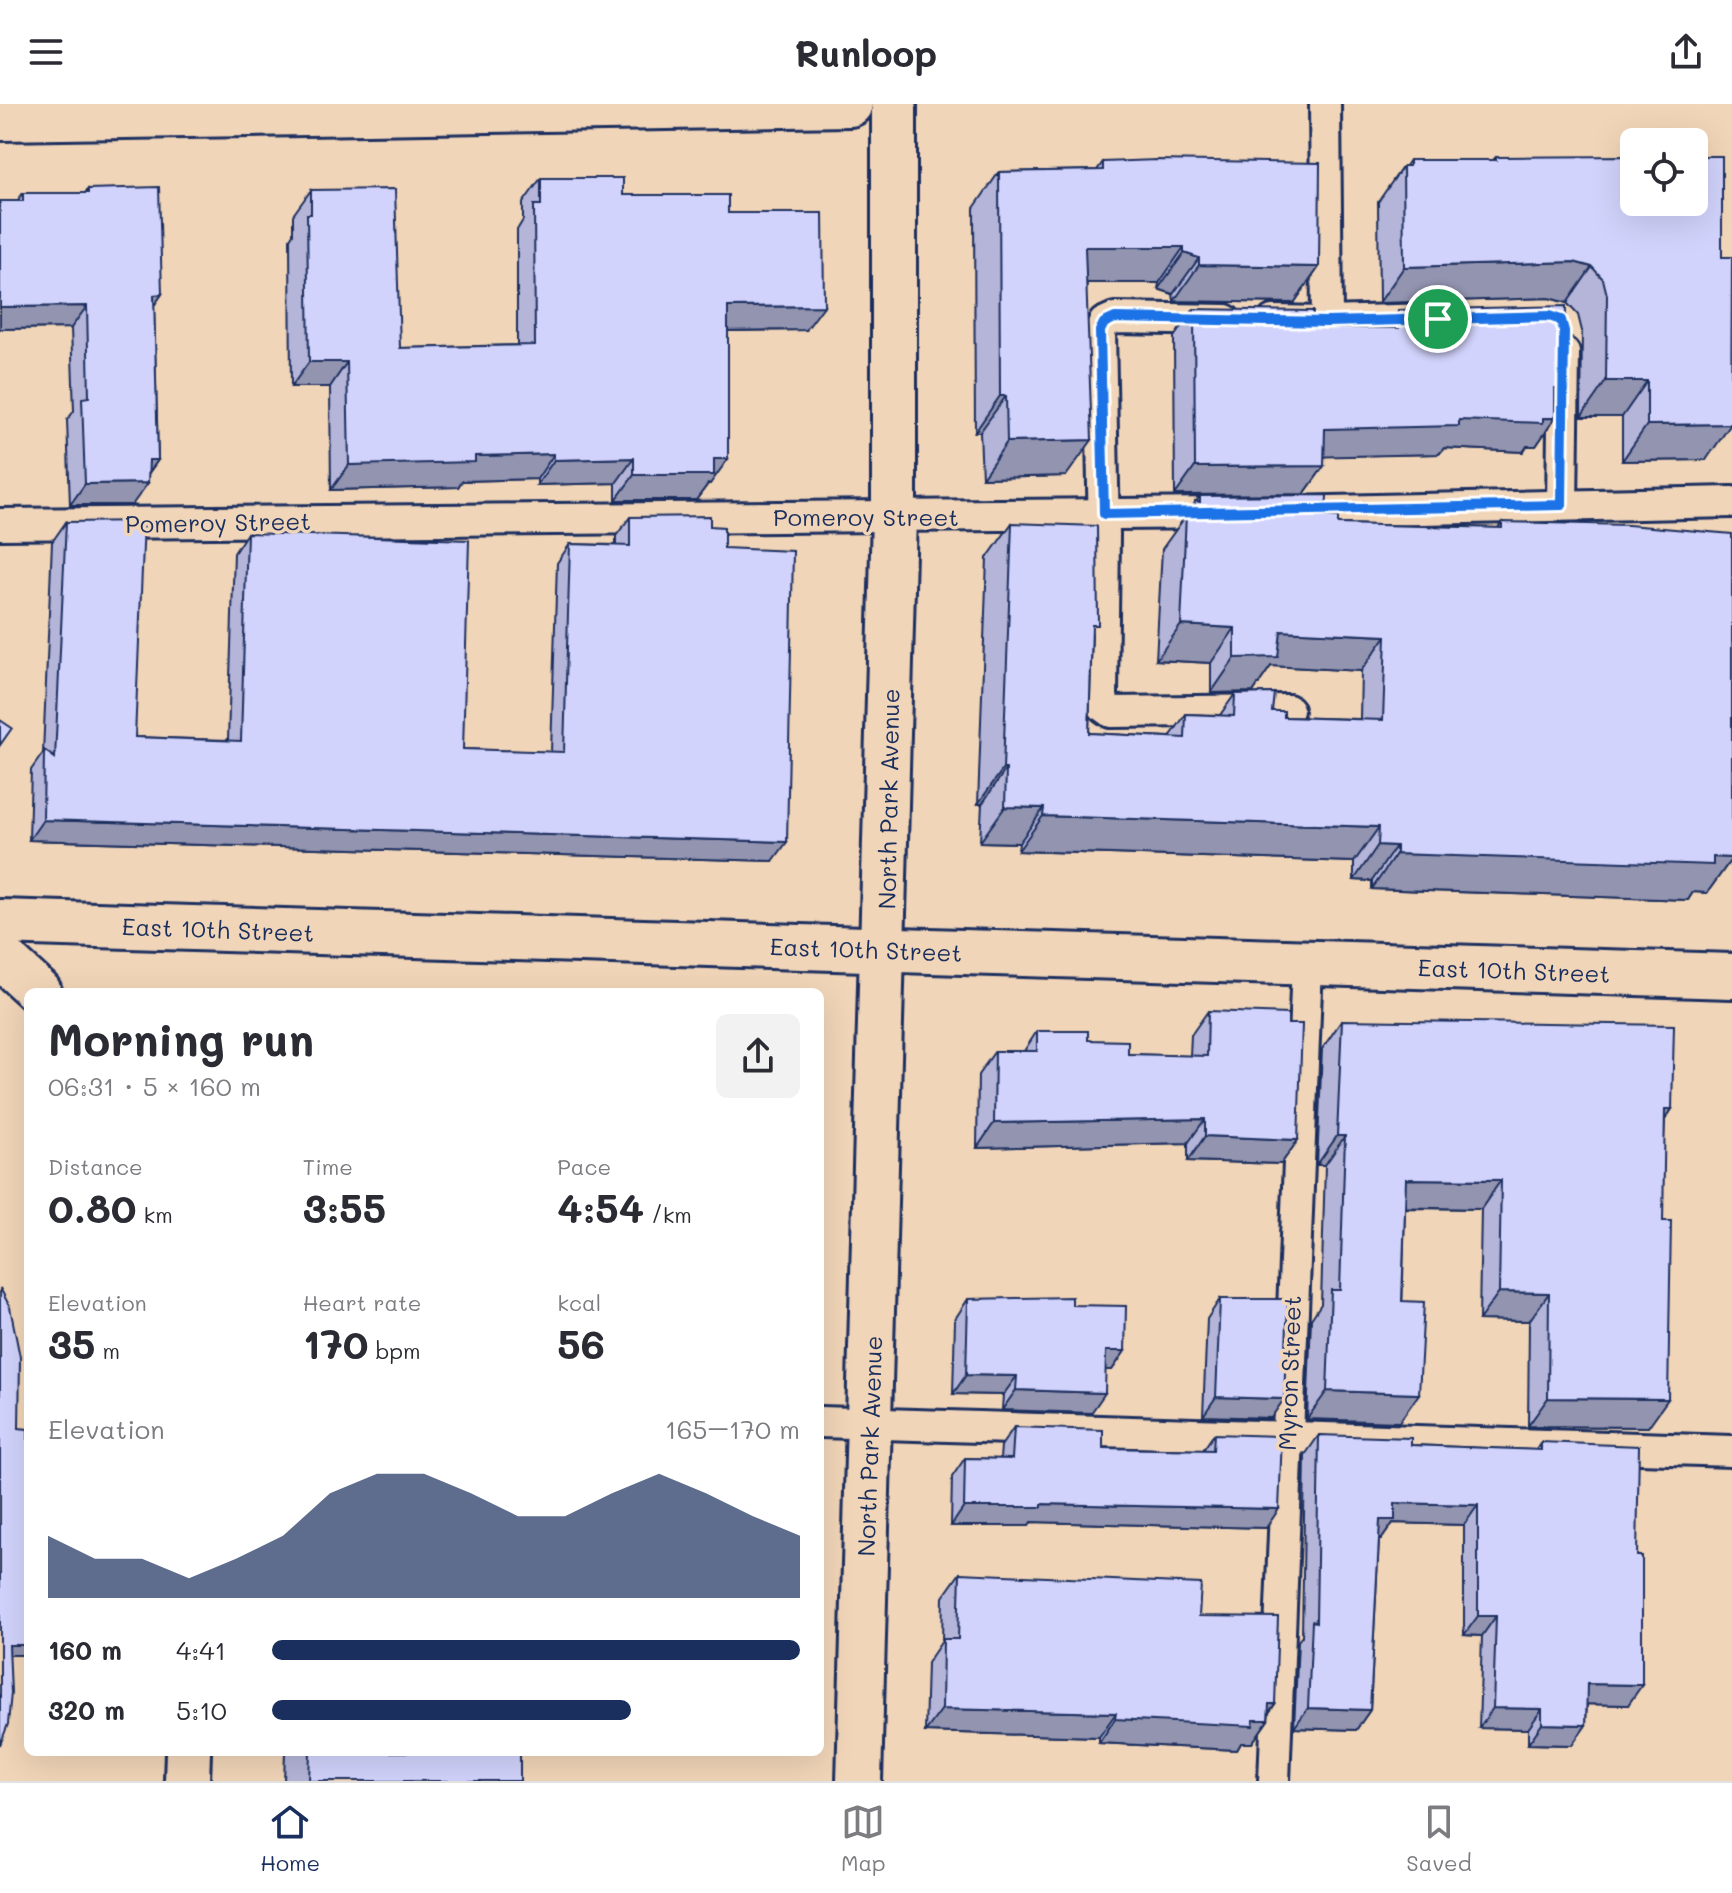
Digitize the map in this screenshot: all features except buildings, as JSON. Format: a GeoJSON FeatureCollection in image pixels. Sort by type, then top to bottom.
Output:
{"type":"FeatureCollection","features":[{"type":"Feature","properties":{"kind":"street"},"geometry":{"type":"LineString","coordinates":[[0,118],[294,108],[850,104]]}},
{"type":"Feature","properties":{"kind":"street","name":"North Park Avenue"},"geometry":{"type":"LineString","coordinates":[[859,1781],[885,949],[894,516],[894,104]]}},
{"type":"Feature","properties":{"kind":"street","name":"East 10th Street"},"geometry":{"type":"LineString","coordinates":[[0,922],[1732,976]]}},
{"type":"Feature","properties":{"kind":"street"},"geometry":{"type":"LineString","coordinates":[[0,956],[35,988]]}},
{"type":"Feature","properties":{"kind":"street"},"geometry":{"type":"LineString","coordinates":[[187,1781],[188,1756]]}},
{"type":"Feature","properties":{"kind":"lane"},"geometry":{"type":"LineString","coordinates":[[1325,104],[1327,322]]}},
{"type":"Feature","properties":{"kind":"lane"},"geometry":{"type":"LineString","coordinates":[[1288,710],[1111,712],[1104,707],[1100,331],[1104,323],[1115,318],[1327,322],[1454,318]]}},
{"type":"Feature","properties":{"kind":"lane"},"geometry":{"type":"LineString","coordinates":[[1561,320],[1564,331],[1562,505]]}},
{"type":"Feature","properties":{"kind":"lane","name":"Pomeroy Street"},"geometry":{"type":"LineString","coordinates":[[0,524],[1104,514],[1732,502]]}},
{"type":"Feature","properties":{"kind":"lane","name":"Myron Street"},"geometry":{"type":"LineString","coordinates":[[1274,1781],[1307,964]]}},
{"type":"Feature","properties":{"kind":"lane"},"geometry":{"type":"LineString","coordinates":[[824,1422],[1732,1451]]}},
{"type":"Feature","properties":{"kind":"route"},"geometry":{"type":"LineString","coordinates":[[1549,316],[1561,320],[1564,331],[1562,505],[1104,514],[1100,331],[1104,323],[1115,318],[1327,322],[1438,319],[1549,316]]}}]}
